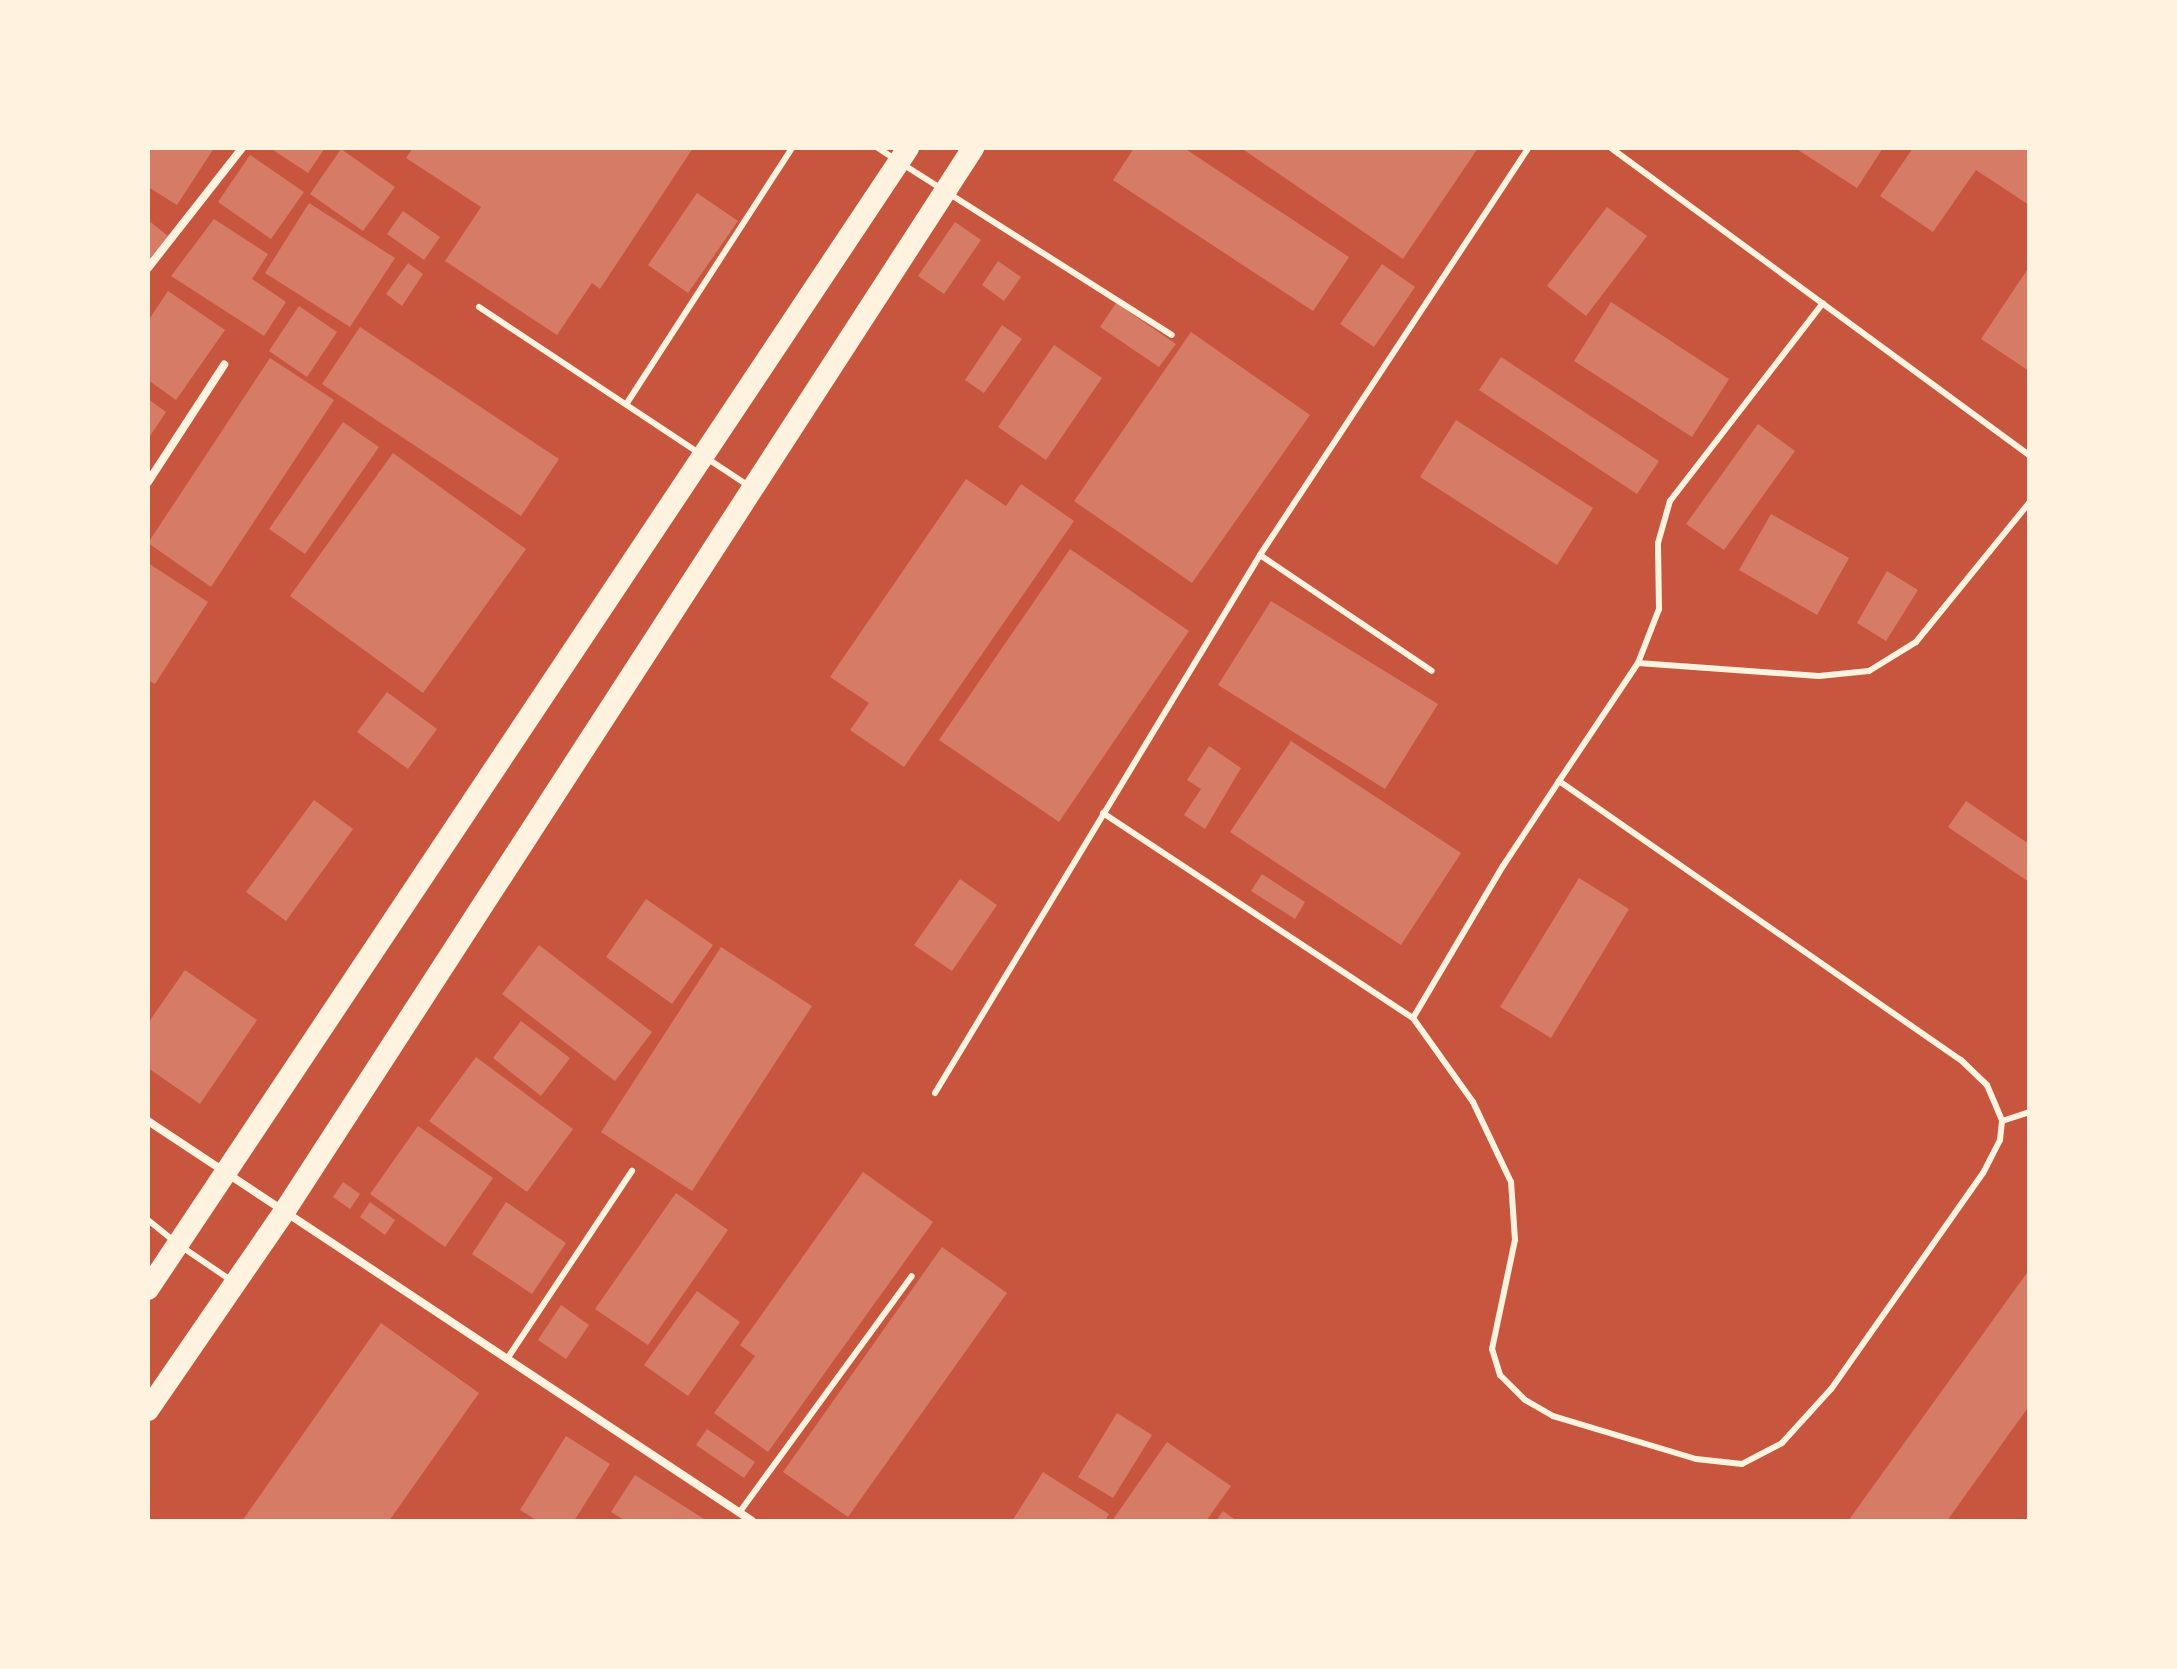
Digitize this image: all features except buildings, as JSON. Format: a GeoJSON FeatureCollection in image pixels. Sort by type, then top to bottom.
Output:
{"type":"FeatureCollection","features":[{"type":"Feature","properties":{"kind":"highway"},"geometry":{"type":"LineString","coordinates":[[148,1410],[284,1212],[973,148]]}},
{"type":"Feature","properties":{"kind":"highway"},"geometry":{"type":"LineString","coordinates":[[148,1289],[222,1171],[904,155]]}},
{"type":"Feature","properties":{"kind":"street"},"geometry":{"type":"LineString","coordinates":[[148,268],[242,148]]}},
{"type":"Feature","properties":{"kind":"street"},"geometry":{"type":"LineString","coordinates":[[148,482],[224,365]]}},
{"type":"Feature","properties":{"kind":"street"},"geometry":{"type":"LineString","coordinates":[[148,1121],[752,1521]]}},
{"type":"Feature","properties":{"kind":"lane"},"geometry":{"type":"LineString","coordinates":[[627,403],[792,148]]}},
{"type":"Feature","properties":{"kind":"lane"},"geometry":{"type":"LineString","coordinates":[[878,148],[904,155],[947,188],[1172,335]]}},
{"type":"Feature","properties":{"kind":"lane"},"geometry":{"type":"LineString","coordinates":[[935,1093],[1260,555],[1528,148]]}},
{"type":"Feature","properties":{"kind":"lane"},"geometry":{"type":"LineString","coordinates":[[1611,148],[2029,455]]}},
{"type":"Feature","properties":{"kind":"lane"},"geometry":{"type":"LineString","coordinates":[[1413,1018],[1559,781],[1638,663],[1659,609],[1658,543],[1670,501],[1823,303]]}},
{"type":"Feature","properties":{"kind":"lane"},"geometry":{"type":"LineString","coordinates":[[479,307],[752,488]]}},
{"type":"Feature","properties":{"kind":"lane"},"geometry":{"type":"LineString","coordinates":[[1638,663],[1819,676],[1869,671],[1916,642],[2029,503]]}},
{"type":"Feature","properties":{"kind":"lane"},"geometry":{"type":"LineString","coordinates":[[1260,555],[1432,671]]}},
{"type":"Feature","properties":{"kind":"lane"},"geometry":{"type":"LineString","coordinates":[[1103,813],[1413,1018],[1473,1102],[1511,1182],[1515,1240],[1492,1349],[1500,1375],[1525,1400],[1553,1416],[1725,1465],[1764,1457],[1831,1389],[1983,1173],[2000,1140],[2002,1121],[1987,1085],[1961,1060],[1559,781]]}},
{"type":"Feature","properties":{"kind":"lane"},"geometry":{"type":"LineString","coordinates":[[2002,1121],[2029,1112]]}},
{"type":"Feature","properties":{"kind":"lane"},"geometry":{"type":"LineString","coordinates":[[507,1359],[632,1171]]}},
{"type":"Feature","properties":{"kind":"lane"},"geometry":{"type":"LineString","coordinates":[[148,1220],[236,1283]]}},
{"type":"Feature","properties":{"kind":"lane"},"geometry":{"type":"LineString","coordinates":[[739,1513],[912,1276]]}}]}
